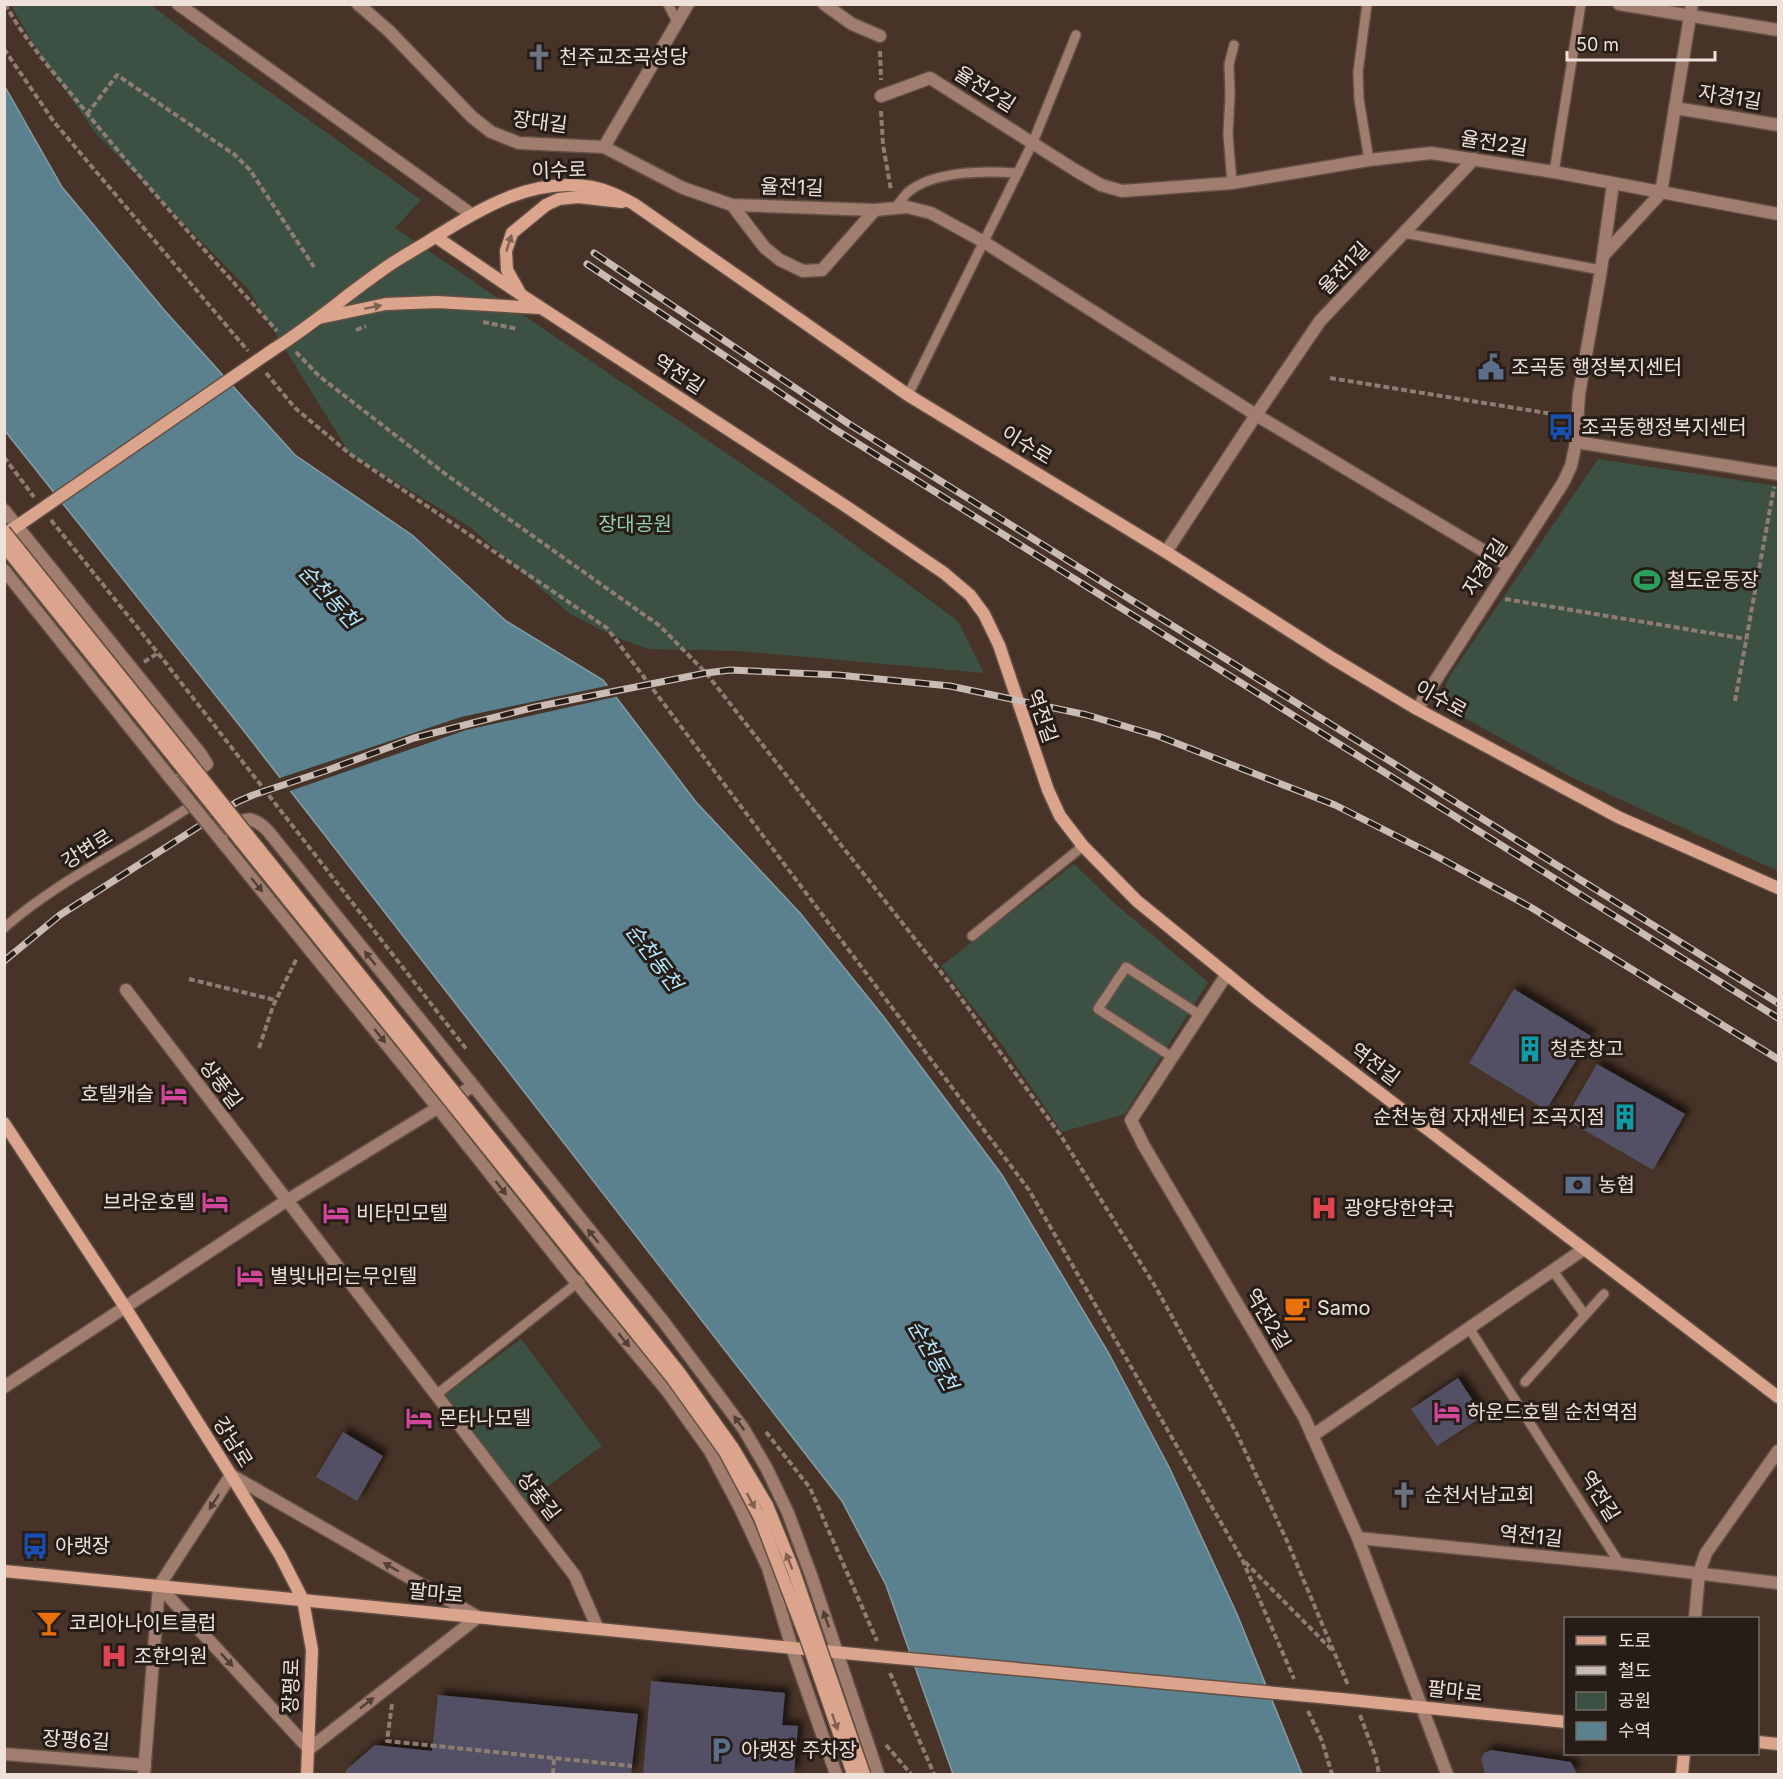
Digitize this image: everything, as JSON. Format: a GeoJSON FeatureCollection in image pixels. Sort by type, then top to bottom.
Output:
{"type":"FeatureCollection","features":[{"type":"Feature","properties":{"kind":"main road","name":"이수로"},"geometry":{"type":"LineString","coordinates":[[17,526],[286,342],[383,269],[471,214],[520,192],[536,188],[591,187],[610,192],[634,204],[908,395],[1166,552],[1332,658],[1417,709],[1618,817],[1779,888]]}},
{"type":"Feature","properties":{"kind":"main road"},"geometry":{"type":"LineString","coordinates":[[523,296],[507,270],[506,251],[512,233],[520,226],[546,205],[559,199],[578,196],[634,204]]}},
{"type":"Feature","properties":{"kind":"main road","name":"역전길"},"geometry":{"type":"LineString","coordinates":[[436,237],[542,309],[844,505],[944,573],[970,595],[984,614],[999,645],[1048,790],[1060,816],[1083,846],[1137,901],[1227,974],[1779,1397]]}},
{"type":"Feature","properties":{"kind":"main road"},"geometry":{"type":"LineString","coordinates":[[315,319],[386,304],[437,302],[542,309]]}},
{"type":"Feature","properties":{"kind":"main road"},"geometry":{"type":"LineString","coordinates":[[17,526],[4,533],[679,1372],[733,1448],[767,1505],[780,1537],[864,1774]]}},
{"type":"Feature","properties":{"kind":"main road"},"geometry":{"type":"LineString","coordinates":[[4,546],[672,1378],[725,1452],[760,1518],[806,1638],[853,1774]]}},
{"type":"Feature","properties":{"kind":"main road","name":"강남로"},"geometry":{"type":"LineString","coordinates":[[4,1123],[125,1307],[231,1475],[280,1555],[303,1600]]}},
{"type":"Feature","properties":{"kind":"main road","name":"팔마로"},"geometry":{"type":"LineString","coordinates":[[4,1571],[1564,1722]]}},
{"type":"Feature","properties":{"kind":"main road","name":"장평로"},"geometry":{"type":"LineString","coordinates":[[303,1600],[312,1650],[307,1774]]}},
{"type":"Feature","properties":{"kind":"main road"},"geometry":{"type":"LineString","coordinates":[[1759,1742],[1779,1744]]}},
{"type":"Feature","properties":{"kind":"main road"},"geometry":{"type":"LineString","coordinates":[[1682,1774],[1684,1755]]}},
{"type":"Feature","properties":{"kind":"street"},"geometry":{"type":"LineString","coordinates":[[178,4],[471,214]]}},
{"type":"Feature","properties":{"kind":"street"},"geometry":{"type":"LineString","coordinates":[[604,147],[688,4]]}},
{"type":"Feature","properties":{"kind":"street"},"geometry":{"type":"LineString","coordinates":[[824,4],[852,24],[880,36]]}},
{"type":"Feature","properties":{"kind":"street"},"geometry":{"type":"LineString","coordinates":[[1619,4],[1691,10],[1779,30]]}},
{"type":"Feature","properties":{"kind":"street","name":"장대길"},"geometry":{"type":"LineString","coordinates":[[364,6],[472,117],[491,132],[519,143],[604,147]]}},
{"type":"Feature","properties":{"kind":"street","name":"자경1길"},"geometry":{"type":"LineString","coordinates":[[1661,193],[1691,10]]}},
{"type":"Feature","properties":{"kind":"street","name":"율전2길"},"geometry":{"type":"LineString","coordinates":[[881,96],[930,78],[1101,185],[1122,191],[1232,183],[1369,160],[1431,153],[1554,172],[1612,184]]}},
{"type":"Feature","properties":{"kind":"street","name":"자경1길"},"geometry":{"type":"LineString","coordinates":[[1675,108],[1779,125]]}},
{"type":"Feature","properties":{"kind":"street","name":"율전1길"},"geometry":{"type":"LineString","coordinates":[[604,147],[683,188],[732,205],[875,210],[916,208],[931,213],[984,242],[1256,415],[1509,566]]}},
{"type":"Feature","properties":{"kind":"street","name":"율전1길"},"geometry":{"type":"LineString","coordinates":[[1256,415],[1320,321],[1474,159]]}},
{"type":"Feature","properties":{"kind":"street"},"geometry":{"type":"LineString","coordinates":[[1612,184],[1779,214]]}},
{"type":"Feature","properties":{"kind":"street","name":"자경1길"},"geometry":{"type":"LineString","coordinates":[[1417,709],[1563,483],[1571,466],[1576,442],[1579,394],[1601,270],[1612,184]]}},
{"type":"Feature","properties":{"kind":"street"},"geometry":{"type":"LineString","coordinates":[[1603,256],[1661,193]]}},
{"type":"Feature","properties":{"kind":"street"},"geometry":{"type":"LineString","coordinates":[[732,205],[765,248],[780,260],[803,271],[822,270],[875,210]]}},
{"type":"Feature","properties":{"kind":"street"},"geometry":{"type":"LineString","coordinates":[[1166,552],[1256,415]]}},
{"type":"Feature","properties":{"kind":"street"},"geometry":{"type":"LineString","coordinates":[[1576,442],[1777,474]]}},
{"type":"Feature","properties":{"kind":"street"},"geometry":{"type":"LineString","coordinates":[[4,510],[207,764],[182,781],[172,780]]}},
{"type":"Feature","properties":{"kind":"street"},"geometry":{"type":"LineString","coordinates":[[4,570],[576,1282],[668,1392],[710,1451],[768,1568],[792,1648],[836,1774]]}},
{"type":"Feature","properties":{"kind":"street"},"geometry":{"type":"LineString","coordinates":[[220,839],[224,829],[246,819],[257,820],[663,1321],[743,1428],[767,1469],[788,1514],[838,1652],[878,1774]]}},
{"type":"Feature","properties":{"kind":"street","name":"역전2길"},"geometry":{"type":"LineString","coordinates":[[1227,974],[1131,1120],[1144,1146],[1304,1417],[1358,1538],[1447,1774]]}},
{"type":"Feature","properties":{"kind":"street","name":"상풍길"},"geometry":{"type":"LineString","coordinates":[[126,990],[575,1576],[598,1629]]}},
{"type":"Feature","properties":{"kind":"street"},"geometry":{"type":"LineString","coordinates":[[4,1387],[286,1201],[472,1086]]}},
{"type":"Feature","properties":{"kind":"street"},"geometry":{"type":"LineString","coordinates":[[1312,1436],[1584,1249]]}},
{"type":"Feature","properties":{"kind":"street"},"geometry":{"type":"LineString","coordinates":[[1695,1617],[1699,1573],[1706,1553],[1779,1451]]}},
{"type":"Feature","properties":{"kind":"street"},"geometry":{"type":"LineString","coordinates":[[145,1770],[159,1586],[231,1475],[478,1617],[309,1749],[159,1586]]}},
{"type":"Feature","properties":{"kind":"street","name":"역전1길"},"geometry":{"type":"LineString","coordinates":[[1358,1538],[1620,1564],[1779,1583]]}},
{"type":"Feature","properties":{"kind":"street","name":"장평6길"},"geometry":{"type":"LineString","coordinates":[[4,1754],[145,1770]]}},
{"type":"Feature","properties":{"kind":"lane"},"geometry":{"type":"LineString","coordinates":[[669,4],[677,22]]}},
{"type":"Feature","properties":{"kind":"lane"},"geometry":{"type":"LineString","coordinates":[[1367,4],[1358,72],[1359,99],[1369,160]]}},
{"type":"Feature","properties":{"kind":"lane"},"geometry":{"type":"LineString","coordinates":[[1554,172],[1581,4]]}},
{"type":"Feature","properties":{"kind":"lane","name":"율전2길"},"geometry":{"type":"LineString","coordinates":[[1033,142],[1076,34]]}},
{"type":"Feature","properties":{"kind":"lane"},"geometry":{"type":"LineString","coordinates":[[1232,183],[1228,134],[1229,64],[1234,45]]}},
{"type":"Feature","properties":{"kind":"lane"},"geometry":{"type":"LineString","coordinates":[[908,395],[1033,142]]}},
{"type":"Feature","properties":{"kind":"lane"},"geometry":{"type":"LineString","coordinates":[[895,208],[908,193],[932,180],[975,172],[1018,172]]}},
{"type":"Feature","properties":{"kind":"lane"},"geometry":{"type":"LineString","coordinates":[[1404,233],[1601,270]]}},
{"type":"Feature","properties":{"kind":"lane","name":"강변로"},"geometry":{"type":"LineString","coordinates":[[4,928],[70,881],[192,805]]}},
{"type":"Feature","properties":{"kind":"lane"},"geometry":{"type":"LineString","coordinates":[[972,936],[1083,846]]}},
{"type":"Feature","properties":{"kind":"lane"},"geometry":{"type":"LineString","coordinates":[[1172,1057],[1098,1009],[1109,992],[1126,967],[1200,1015]]}},
{"type":"Feature","properties":{"kind":"lane"},"geometry":{"type":"LineString","coordinates":[[436,1395],[576,1282],[615,1262]]}},
{"type":"Feature","properties":{"kind":"lane"},"geometry":{"type":"LineString","coordinates":[[1553,1271],[1586,1315]]}},
{"type":"Feature","properties":{"kind":"lane"},"geometry":{"type":"LineString","coordinates":[[1525,1382],[1604,1294]]}},
{"type":"Feature","properties":{"kind":"lane","name":"역전길"},"geometry":{"type":"LineString","coordinates":[[1469,1328],[1620,1564]]}},
{"type":"Feature","properties":{"kind":"path"},"geometry":{"type":"LineString","coordinates":[[5,4],[26,38],[87,114],[189,234],[319,376],[448,476],[660,626],[706,674],[955,990],[1060,1137],[1155,1286],[1222,1405],[1287,1541],[1335,1653],[1355,1700],[1380,1774]]}},
{"type":"Feature","properties":{"kind":"path"},"geometry":{"type":"LineString","coordinates":[[880,36],[883,145],[895,208]]}},
{"type":"Feature","properties":{"kind":"path"},"geometry":{"type":"LineString","coordinates":[[4,49],[54,122],[251,355]]}},
{"type":"Feature","properties":{"kind":"path"},"geometry":{"type":"LineString","coordinates":[[87,114],[117,75],[236,156],[250,170],[315,267]]}},
{"type":"Feature","properties":{"kind":"path"},"geometry":{"type":"LineString","coordinates":[[479,321],[518,329]]}},
{"type":"Feature","properties":{"kind":"path"},"geometry":{"type":"LineString","coordinates":[[356,330],[372,323]]}},
{"type":"Feature","properties":{"kind":"path"},"geometry":{"type":"LineString","coordinates":[[259,364],[295,408],[350,454],[607,628],[1029,1190],[1242,1559],[1298,1688]]}},
{"type":"Feature","properties":{"kind":"path"},"geometry":{"type":"LineString","coordinates":[[1330,378],[1577,418]]}},
{"type":"Feature","properties":{"kind":"path"},"geometry":{"type":"LineString","coordinates":[[1735,701],[1777,474]]}},
{"type":"Feature","properties":{"kind":"path"},"geometry":{"type":"LineString","coordinates":[[1490,596],[1746,639]]}},
{"type":"Feature","properties":{"kind":"path"},"geometry":{"type":"LineString","coordinates":[[259,1048],[275,1000],[306,946]]}},
{"type":"Feature","properties":{"kind":"path"},"geometry":{"type":"LineString","coordinates":[[189,979],[275,1000]]}},
{"type":"Feature","properties":{"kind":"path"},"geometry":{"type":"LineString","coordinates":[[1242,1559],[1335,1653]]}},
{"type":"Feature","properties":{"kind":"path"},"geometry":{"type":"LineString","coordinates":[[392,1704],[387,1741],[632,1766]]}},
{"type":"Feature","properties":{"kind":"path"},"geometry":{"type":"LineString","coordinates":[[1308,1709],[1322,1741],[1332,1774]]}},
{"type":"Feature","properties":{"kind":"path"},"geometry":{"type":"LineString","coordinates":[[553,1774],[554,1758]]}},
{"type":"Feature","properties":{"kind":"green space","name":"장대공원"},"geometry":{"type":"Polygon","coordinates":[[[11,5],[151,5],[421,200],[395,228],[779,489],[958,621],[984,673],[739,651],[648,649],[613,636],[570,614],[470,527],[350,454],[248,289],[97,135],[40,55],[11,5]]]}},
{"type":"Feature","properties":{"kind":"green space","name":"철도운동장"},"geometry":{"type":"Polygon","coordinates":[[[1598,459],[1778,486],[1778,871],[1573,778],[1452,711],[1449,706],[1446,688],[1451,674],[1598,459]]]}},
{"type":"Feature","properties":{"kind":"green space"},"geometry":{"type":"Polygon","coordinates":[[[1074,864],[1112,901],[1208,982],[1125,1114],[1062,1132],[1000,1042],[941,966],[1074,864]]]}},
{"type":"Feature","properties":{"kind":"green space"},"geometry":{"type":"Polygon","coordinates":[[[521,1339],[602,1446],[525,1503],[445,1395],[521,1339]]]}},
{"type":"Feature","properties":{"kind":"water","name":"순천동천"},"geometry":{"type":"Polygon","coordinates":[[[4,85],[62,187],[165,311],[295,455],[412,535],[506,621],[603,680],[696,802],[800,913],[883,1016],[1002,1175],[1108,1352],[1169,1467],[1237,1614],[1302,1774],[953,1774],[886,1585],[842,1501],[240,726],[5,431],[4,85]]]}},
{"type":"Feature","properties":{"kind":"pier"},"geometry":{"type":"Polygon","coordinates":[[[611,685],[619,696],[466,730],[287,792],[277,779],[461,717],[611,685]]]}},
{"type":"Feature","properties":{"kind":"building","name":"청춘창고"},"geometry":{"type":"Polygon","coordinates":[[[1514,989],[1591,1036],[1546,1110],[1469,1063],[1514,989]]]}},
{"type":"Feature","properties":{"kind":"building","name":"순천농협 자재센터 조곡지점"},"geometry":{"type":"Polygon","coordinates":[[[1597,1064],[1685,1114],[1653,1170],[1565,1119],[1597,1064]]]}},
{"type":"Feature","properties":{"kind":"building","name":"하운드호텔 순천역점"},"geometry":{"type":"Polygon","coordinates":[[[1458,1378],[1483,1416],[1437,1446],[1411,1409],[1458,1378]]]}},
{"type":"Feature","properties":{"kind":"building"},"geometry":{"type":"Polygon","coordinates":[[[343,1432],[383,1456],[357,1501],[316,1477],[343,1432]]]}},
{"type":"Feature","properties":{"kind":"building","name":"아랫장 주차장"},"geometry":{"type":"Polygon","coordinates":[[[651,1681],[785,1693],[782,1725],[798,1726],[794,1774],[643,1774],[651,1681]]]}},
{"type":"Feature","properties":{"kind":"building"},"geometry":{"type":"Polygon","coordinates":[[[438,1695],[638,1714],[631,1774],[346,1774],[346,1770],[375,1745],[432,1751],[438,1695]]]}},
{"type":"Feature","properties":{"kind":"building"},"geometry":{"type":"Polygon","coordinates":[[[1491,1750],[1571,1762],[1577,1774],[1485,1774],[1481,1759],[1484,1753],[1491,1750]]]}},
{"type":"Feature","properties":{"kind":"railway"},"geometry":{"type":"LineString","coordinates":[[594,253],[849,424],[1778,1003]]}},
{"type":"Feature","properties":{"kind":"railway"},"geometry":{"type":"LineString","coordinates":[[587,264],[836,430],[1778,1018]]}},
{"type":"Feature","properties":{"kind":"railway"},"geometry":{"type":"LineString","coordinates":[[4,961],[60,915],[237,802],[414,738],[535,707],[706,673],[730,670],[838,675],[950,686],[1087,715],[1158,736],[1335,805],[1532,908],[1778,1059]]}},
{"type":"Feature","properties":{"kind":"place","name":"천주교조곡성당"},"geometry":{"type":"Point","coordinates":[539,57]}},
{"type":"Feature","properties":{"kind":"place","name":"조곡동 행정복지센터"},"geometry":{"type":"Point","coordinates":[1491,367]}},
{"type":"Feature","properties":{"kind":"place","name":"조곡동행정복지센터"},"geometry":{"type":"Point","coordinates":[1561,427]}},
{"type":"Feature","properties":{"kind":"place","name":"철도운동장"},"geometry":{"type":"Point","coordinates":[1647,580]}},
{"type":"Feature","properties":{"kind":"place","name":"청춘창고"},"geometry":{"type":"Point","coordinates":[1530,1049]}},
{"type":"Feature","properties":{"kind":"place","name":"호텔캐슬"},"geometry":{"type":"Point","coordinates":[174,1094]}},
{"type":"Feature","properties":{"kind":"place","name":"순천농협 자재센터 조곡지점"},"geometry":{"type":"Point","coordinates":[1625,1117]}},
{"type":"Feature","properties":{"kind":"place","name":"농협"},"geometry":{"type":"Point","coordinates":[1578,1185]}},
{"type":"Feature","properties":{"kind":"place","name":"브라운호텔"},"geometry":{"type":"Point","coordinates":[215,1202]}},
{"type":"Feature","properties":{"kind":"place","name":"광양당한약국"},"geometry":{"type":"Point","coordinates":[1324,1208]}},
{"type":"Feature","properties":{"kind":"place","name":"비타민모텔"},"geometry":{"type":"Point","coordinates":[336,1213]}},
{"type":"Feature","properties":{"kind":"place","name":"별빛내리는무인텔"},"geometry":{"type":"Point","coordinates":[250,1276]}},
{"type":"Feature","properties":{"kind":"place","name":"Samo"},"geometry":{"type":"Point","coordinates":[1297,1308]}},
{"type":"Feature","properties":{"kind":"place","name":"하운드호텔 순천역점"},"geometry":{"type":"Point","coordinates":[1447,1412]}},
{"type":"Feature","properties":{"kind":"place","name":"몬타나모텔"},"geometry":{"type":"Point","coordinates":[419,1418]}},
{"type":"Feature","properties":{"kind":"place","name":"순천서남교회"},"geometry":{"type":"Point","coordinates":[1404,1495]}},
{"type":"Feature","properties":{"kind":"place","name":"아랫장"},"geometry":{"type":"Point","coordinates":[35,1546]}},
{"type":"Feature","properties":{"kind":"place","name":"코리아나이트클럽"},"geometry":{"type":"Point","coordinates":[49,1623]}},
{"type":"Feature","properties":{"kind":"place","name":"조한의원"},"geometry":{"type":"Point","coordinates":[114,1656]}},
{"type":"Feature","properties":{"kind":"place","name":"아랫장 주차장"},"geometry":{"type":"Point","coordinates":[721,1750]}}]}
